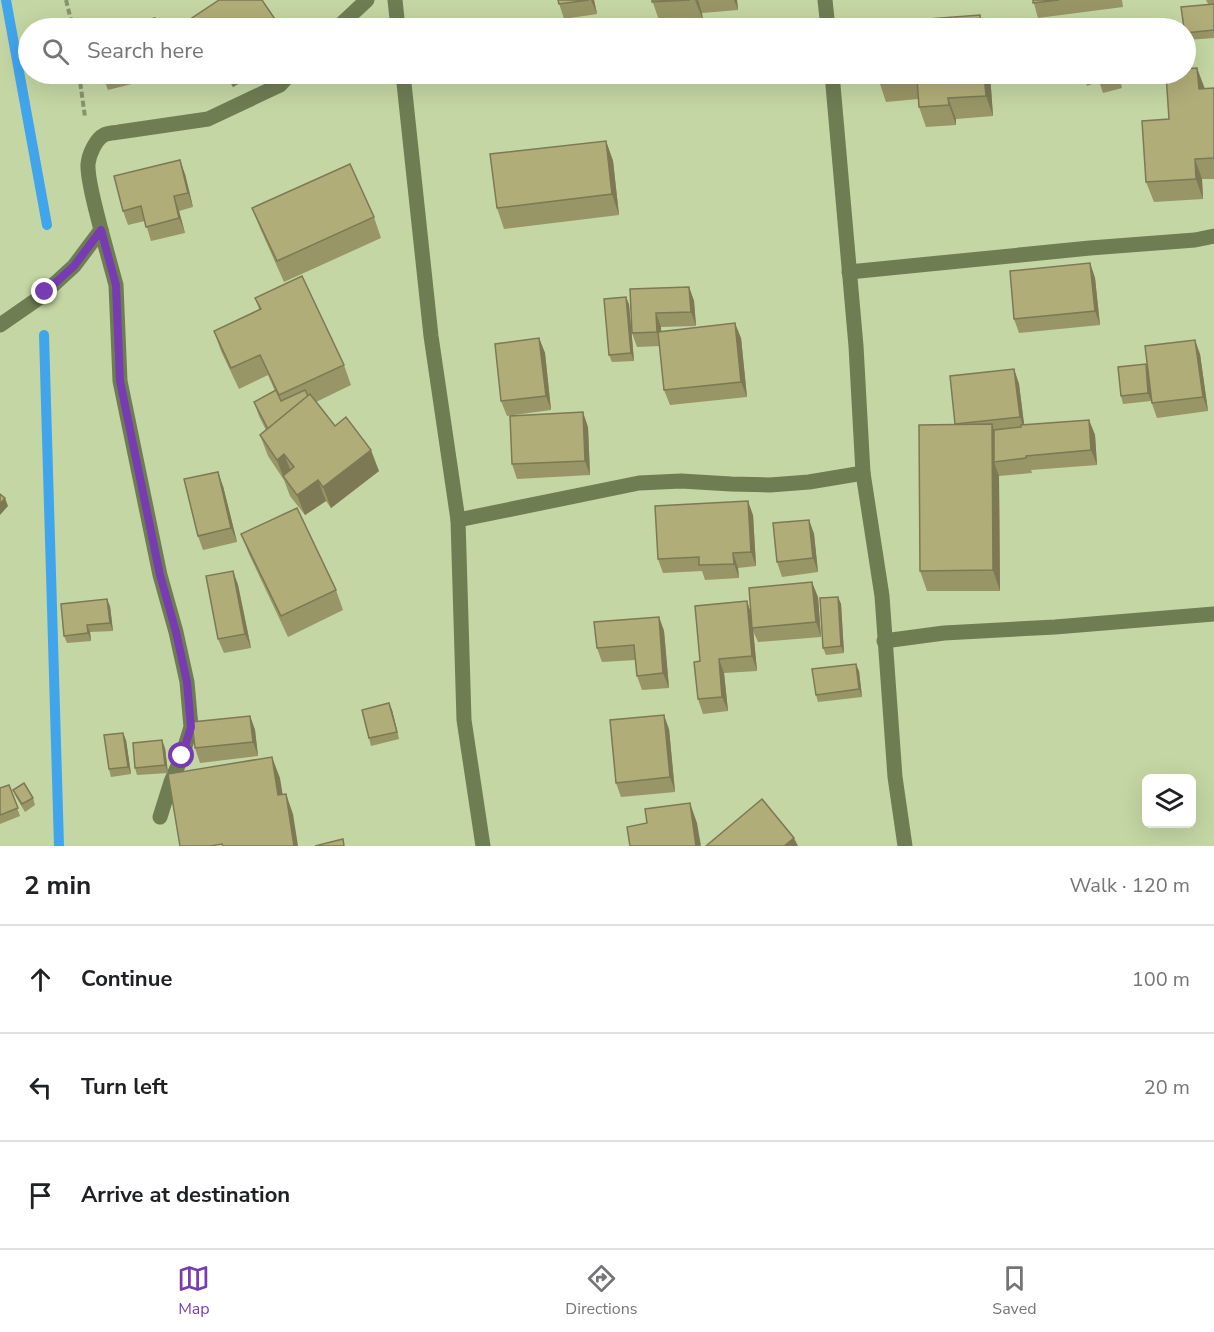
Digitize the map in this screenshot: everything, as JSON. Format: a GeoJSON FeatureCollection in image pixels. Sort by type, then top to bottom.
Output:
{"type":"FeatureCollection","features":[{"type":"Feature","properties":{"kind":"street"},"geometry":{"type":"LineString","coordinates":[[348,18],[368,0]]}},
{"type":"Feature","properties":{"kind":"street"},"geometry":{"type":"LineString","coordinates":[[395,0],[397,18]]}},
{"type":"Feature","properties":{"kind":"street"},"geometry":{"type":"LineString","coordinates":[[825,0],[827,18]]}},
{"type":"Feature","properties":{"kind":"street"},"geometry":{"type":"LineString","coordinates":[[160,818],[191,727],[187,682],[160,575],[122,392],[116,285],[101,230],[88,163],[92,150],[99,139],[105,135],[208,119],[281,84]]}},
{"type":"Feature","properties":{"kind":"street"},"geometry":{"type":"LineString","coordinates":[[404,84],[431,336],[458,520],[464,720],[483,846]]}},
{"type":"Feature","properties":{"kind":"street"},"geometry":{"type":"LineString","coordinates":[[833,84],[856,346],[863,473],[882,596],[895,777],[905,846]]}},
{"type":"Feature","properties":{"kind":"street"},"geometry":{"type":"LineString","coordinates":[[0,325],[39,298],[74,266],[101,230]]}},
{"type":"Feature","properties":{"kind":"street"},"geometry":{"type":"LineString","coordinates":[[849,272],[1195,240],[1214,236]]}},
{"type":"Feature","properties":{"kind":"street"},"geometry":{"type":"LineString","coordinates":[[458,520],[639,483],[681,481],[770,485],[809,482],[863,473]]}},
{"type":"Feature","properties":{"kind":"street"},"geometry":{"type":"LineString","coordinates":[[884,641],[944,633],[1055,627],[1214,614]]}},
{"type":"Feature","properties":{"kind":"path"},"geometry":{"type":"LineString","coordinates":[[66,0],[70,18]]}},
{"type":"Feature","properties":{"kind":"path"},"geometry":{"type":"LineString","coordinates":[[80,84],[87,131],[99,139]]}},
{"type":"Feature","properties":{"kind":"building"},"geometry":{"type":"Polygon","coordinates":[[[219,0],[262,0],[274,18],[192,18],[219,0]]]}},
{"type":"Feature","properties":{"kind":"building"},"geometry":{"type":"Polygon","coordinates":[[[558,0],[589,0],[559,4],[558,0]]]}},
{"type":"Feature","properties":{"kind":"building"},"geometry":{"type":"Polygon","coordinates":[[[652,0],[690,0],[652,2],[652,0]]]}},
{"type":"Feature","properties":{"kind":"building"},"geometry":{"type":"Polygon","coordinates":[[[1033,0],[1059,0],[1033,3],[1033,0]]]}},
{"type":"Feature","properties":{"kind":"building"},"geometry":{"type":"Polygon","coordinates":[[[1214,4],[1214,30],[1196,32],[1196,18],[1183,18],[1181,7],[1214,4]]]}},
{"type":"Feature","properties":{"kind":"building"},"geometry":{"type":"Polygon","coordinates":[[[980,15],[980,18],[941,18],[980,15]]]}},
{"type":"Feature","properties":{"kind":"building"},"geometry":{"type":"Polygon","coordinates":[[[1196,68],[1199,89],[1214,88],[1214,158],[1195,159],[1196,179],[1146,182],[1142,121],[1169,119],[1167,84],[1196,84],[1196,68]]]}},
{"type":"Feature","properties":{"kind":"building"},"geometry":{"type":"Polygon","coordinates":[[[917,84],[985,84],[986,96],[948,98],[949,105],[919,107],[917,84]]]}},
{"type":"Feature","properties":{"kind":"building"},"geometry":{"type":"Polygon","coordinates":[[[606,141],[612,194],[497,208],[490,154],[606,141]]]}},
{"type":"Feature","properties":{"kind":"building"},"geometry":{"type":"Polygon","coordinates":[[[180,160],[188,193],[174,196],[179,218],[146,227],[141,206],[123,211],[114,176],[180,160]]]}},
{"type":"Feature","properties":{"kind":"building"},"geometry":{"type":"Polygon","coordinates":[[[350,164],[374,217],[277,261],[252,208],[350,164]]]}},
{"type":"Feature","properties":{"kind":"building"},"geometry":{"type":"Polygon","coordinates":[[[1090,263],[1095,311],[1014,319],[1010,271],[1090,263]]]}},
{"type":"Feature","properties":{"kind":"building"},"geometry":{"type":"Polygon","coordinates":[[[302,276],[344,365],[279,395],[260,355],[231,368],[214,331],[261,309],[255,298],[302,276]]]}},
{"type":"Feature","properties":{"kind":"building"},"geometry":{"type":"Polygon","coordinates":[[[689,287],[691,312],[656,313],[657,332],[632,333],[630,289],[689,287]]]}},
{"type":"Feature","properties":{"kind":"building"},"geometry":{"type":"Polygon","coordinates":[[[626,297],[631,353],[609,355],[604,299],[626,297]]]}},
{"type":"Feature","properties":{"kind":"building"},"geometry":{"type":"Polygon","coordinates":[[[735,323],[741,382],[664,390],[658,332],[735,323]]]}},
{"type":"Feature","properties":{"kind":"building"},"geometry":{"type":"Polygon","coordinates":[[[539,338],[546,396],[501,401],[495,344],[539,338]]]}},
{"type":"Feature","properties":{"kind":"building"},"geometry":{"type":"Polygon","coordinates":[[[1195,340],[1203,397],[1152,403],[1145,346],[1195,340]]]}},
{"type":"Feature","properties":{"kind":"building"},"geometry":{"type":"Polygon","coordinates":[[[1146,364],[1148,393],[1121,396],[1118,367],[1146,364]]]}},
{"type":"Feature","properties":{"kind":"building"},"geometry":{"type":"Polygon","coordinates":[[[1014,369],[1020,417],[955,424],[950,376],[1014,369]]]}},
{"type":"Feature","properties":{"kind":"building"},"geometry":{"type":"Polygon","coordinates":[[[276,390],[281,401],[305,390],[308,396],[268,429],[254,402],[276,390]]]}},
{"type":"Feature","properties":{"kind":"building"},"geometry":{"type":"Polygon","coordinates":[[[310,394],[335,426],[346,417],[371,450],[323,487],[318,480],[297,495],[283,476],[294,467],[284,454],[277,460],[260,435],[310,394]]]}},
{"type":"Feature","properties":{"kind":"building"},"geometry":{"type":"Polygon","coordinates":[[[583,412],[585,461],[512,464],[510,416],[583,412]]]}},
{"type":"Feature","properties":{"kind":"building"},"geometry":{"type":"Polygon","coordinates":[[[1089,420],[1091,450],[1026,456],[1026,458],[994,462],[994,430],[1021,427],[1021,425],[1089,420]]]}},
{"type":"Feature","properties":{"kind":"building"},"geometry":{"type":"Polygon","coordinates":[[[992,424],[993,570],[920,571],[919,425],[992,424]]]}},
{"type":"Feature","properties":{"kind":"building"},"geometry":{"type":"Polygon","coordinates":[[[218,472],[231,528],[198,536],[184,479],[218,472]]]}},
{"type":"Feature","properties":{"kind":"building"},"geometry":{"type":"Polygon","coordinates":[[[0,494],[5,498],[0,504],[0,494]]]}},
{"type":"Feature","properties":{"kind":"building"},"geometry":{"type":"Polygon","coordinates":[[[748,501],[751,552],[733,553],[734,564],[699,565],[699,557],[658,559],[655,506],[748,501]]]}},
{"type":"Feature","properties":{"kind":"building"},"geometry":{"type":"Polygon","coordinates":[[[297,508],[336,590],[281,616],[241,534],[297,508]]]}},
{"type":"Feature","properties":{"kind":"building"},"geometry":{"type":"Polygon","coordinates":[[[809,520],[813,558],[777,562],[773,523],[809,520]]]}},
{"type":"Feature","properties":{"kind":"building"},"geometry":{"type":"Polygon","coordinates":[[[233,571],[245,634],[218,639],[206,576],[233,571]]]}},
{"type":"Feature","properties":{"kind":"building"},"geometry":{"type":"Polygon","coordinates":[[[812,582],[816,622],[752,628],[749,588],[812,582]]]}},
{"type":"Feature","properties":{"kind":"building"},"geometry":{"type":"Polygon","coordinates":[[[838,597],[841,646],[823,648],[820,598],[838,597]]]}},
{"type":"Feature","properties":{"kind":"building"},"geometry":{"type":"Polygon","coordinates":[[[107,599],[110,623],[87,625],[88,633],[64,636],[61,604],[107,599]]]}},
{"type":"Feature","properties":{"kind":"building"},"geometry":{"type":"Polygon","coordinates":[[[747,601],[752,656],[719,659],[722,697],[698,699],[694,662],[700,661],[695,606],[747,601]]]}},
{"type":"Feature","properties":{"kind":"building"},"geometry":{"type":"Polygon","coordinates":[[[659,617],[663,673],[637,676],[634,645],[597,648],[594,622],[659,617]]]}},
{"type":"Feature","properties":{"kind":"building"},"geometry":{"type":"Polygon","coordinates":[[[856,664],[859,689],[816,695],[812,669],[856,664]]]}},
{"type":"Feature","properties":{"kind":"building"},"geometry":{"type":"Polygon","coordinates":[[[389,703],[397,732],[369,738],[362,710],[389,703]]]}},
{"type":"Feature","properties":{"kind":"building"},"geometry":{"type":"Polygon","coordinates":[[[664,715],[670,777],[616,783],[610,720],[664,715]]]}},
{"type":"Feature","properties":{"kind":"building"},"geometry":{"type":"Polygon","coordinates":[[[250,716],[253,742],[195,748],[192,722],[250,716]]]}},
{"type":"Feature","properties":{"kind":"building"},"geometry":{"type":"Polygon","coordinates":[[[123,733],[128,767],[109,769],[104,735],[123,733]]]}},
{"type":"Feature","properties":{"kind":"building"},"geometry":{"type":"Polygon","coordinates":[[[162,740],[165,765],[135,768],[133,743],[162,740]]]}},
{"type":"Feature","properties":{"kind":"building"},"geometry":{"type":"Polygon","coordinates":[[[272,757],[278,795],[286,794],[294,846],[223,846],[222,844],[180,846],[168,774],[272,757]]]}},
{"type":"Feature","properties":{"kind":"building"},"geometry":{"type":"Polygon","coordinates":[[[24,783],[33,798],[22,804],[13,790],[24,783]]]}},
{"type":"Feature","properties":{"kind":"building"},"geometry":{"type":"Polygon","coordinates":[[[9,785],[18,808],[0,815],[0,788],[9,785]]]}},
{"type":"Feature","properties":{"kind":"building"},"geometry":{"type":"Polygon","coordinates":[[[762,799],[794,838],[784,846],[706,846],[762,799]]]}},
{"type":"Feature","properties":{"kind":"building"},"geometry":{"type":"Polygon","coordinates":[[[690,803],[696,846],[630,846],[627,827],[647,823],[645,809],[690,803]]]}},
{"type":"Feature","properties":{"kind":"building"},"geometry":{"type":"Polygon","coordinates":[[[343,839],[344,846],[315,846],[343,839]]]}},
{"type":"Feature","properties":{"kind":"waterway"},"geometry":{"type":"LineString","coordinates":[[6,0],[18,66]]}},
{"type":"Feature","properties":{"kind":"waterway"},"geometry":{"type":"LineString","coordinates":[[21,84],[47,225]]}},
{"type":"Feature","properties":{"kind":"waterway"},"geometry":{"type":"LineString","coordinates":[[44,335],[59,846]]}},
{"type":"Feature","properties":{"kind":"route"},"geometry":{"type":"LineString","coordinates":[[45,292],[74,266],[101,230],[116,285],[120,381],[144,504],[187,682],[191,727],[182,756]]}}]}
